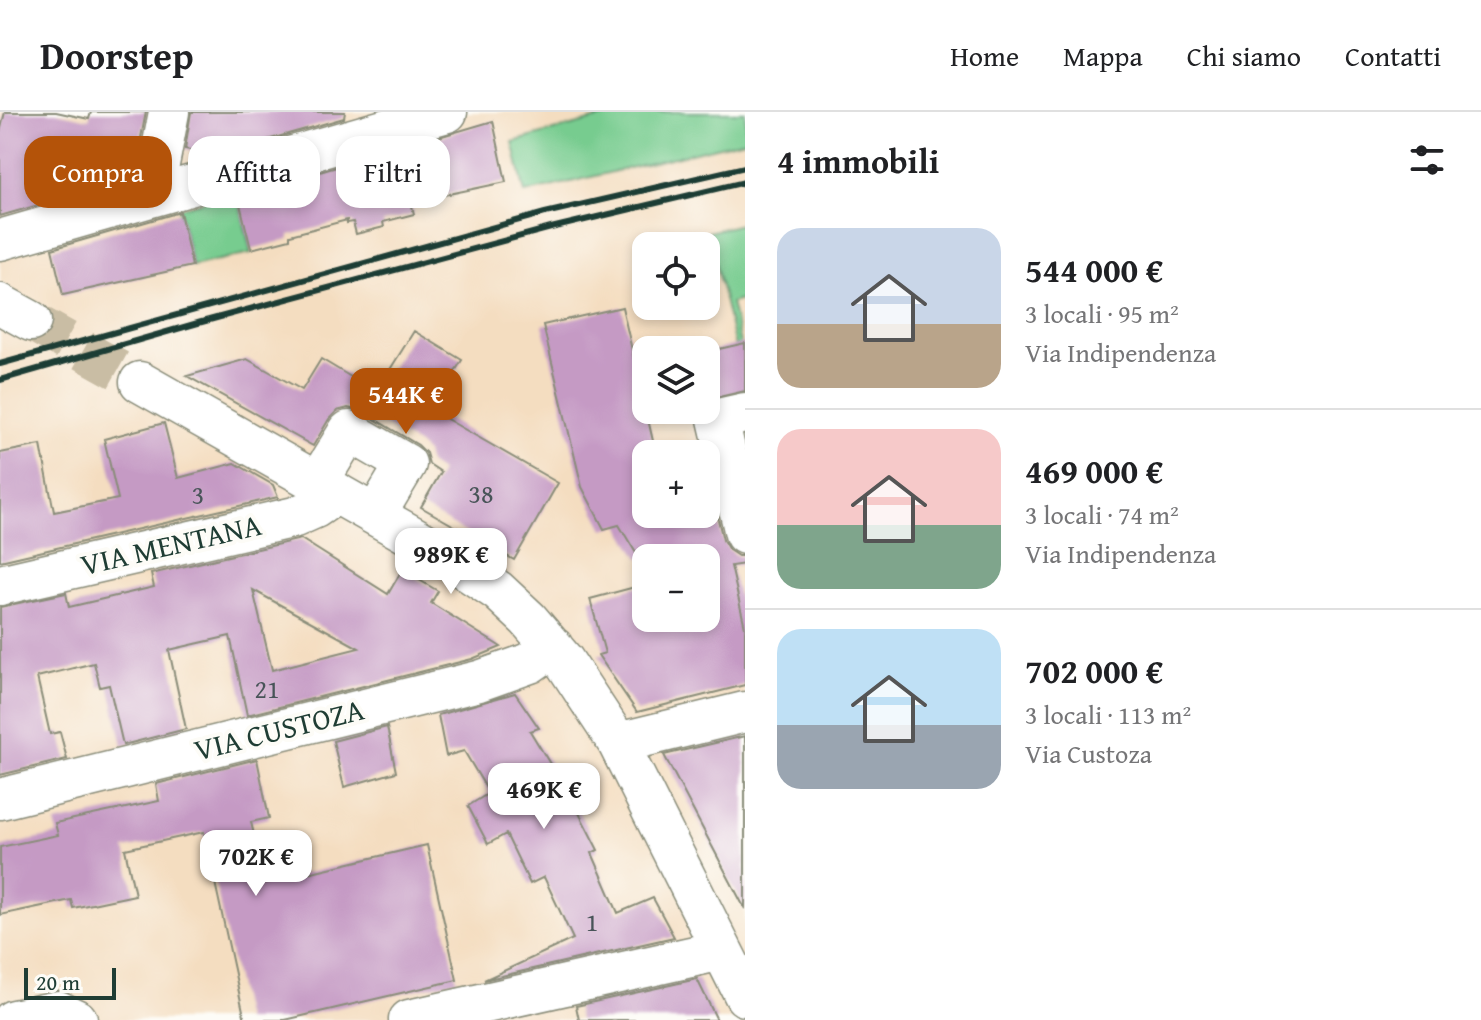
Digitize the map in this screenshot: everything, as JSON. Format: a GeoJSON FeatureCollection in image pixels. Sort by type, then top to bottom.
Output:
{"type":"FeatureCollection","features":[{"type":"Feature","properties":{"kind":"street"},"geometry":{"type":"LineString","coordinates":[[164,136],[169,112]]}},
{"type":"Feature","properties":{"kind":"street"},"geometry":{"type":"LineString","coordinates":[[172,191],[447,112]]}},
{"type":"Feature","properties":{"kind":"street"},"geometry":{"type":"LineString","coordinates":[[0,240],[111,208]]}},
{"type":"Feature","properties":{"kind":"street"},"geometry":{"type":"LineString","coordinates":[[140,382],[376,514],[498,591],[553,647],[618,743],[744,991]]}},
{"type":"Feature","properties":{"kind":"street"},"geometry":{"type":"LineString","coordinates":[[745,413],[718,419],[745,534]]}},
{"type":"Feature","properties":{"kind":"street"},"geometry":{"type":"LineString","coordinates":[[328,487],[349,431],[406,464],[376,514]]}},
{"type":"Feature","properties":{"kind":"street","name":"VIA MENTANA"},"geometry":{"type":"LineString","coordinates":[[0,585],[295,517],[315,508],[328,487]]}},
{"type":"Feature","properties":{"kind":"street","name":"VIA CUSTOZA"},"geometry":{"type":"LineString","coordinates":[[0,799],[479,681],[530,663],[553,647]]}},
{"type":"Feature","properties":{"kind":"street"},"geometry":{"type":"LineString","coordinates":[[618,743],[745,712]]}},
{"type":"Feature","properties":{"kind":"street"},"geometry":{"type":"LineString","coordinates":[[409,1020],[722,950]]}},
{"type":"Feature","properties":{"kind":"street"},"geometry":{"type":"LineString","coordinates":[[13,1020],[58,1011],[77,1020]]}},
{"type":"Feature","properties":{"kind":"green space"},"geometry":{"type":"Polygon","coordinates":[[[623,112],[745,112],[745,140],[525,193],[513,142],[623,112]]]}},
{"type":"Feature","properties":{"kind":"green space"},"geometry":{"type":"Polygon","coordinates":[[[188,206],[188,208],[241,208],[251,253],[192,266],[179,208],[188,206]]]}},
{"type":"Feature","properties":{"kind":"green space"},"geometry":{"type":"Polygon","coordinates":[[[745,223],[745,299],[731,303],[745,365],[745,389],[720,283],[720,232],[708,232],[745,223]]]}},
{"type":"Feature","properties":{"kind":"building"},"geometry":{"type":"Polygon","coordinates":[[[5,112],[56,112],[89,119],[91,112],[146,112],[141,136],[24,136],[24,208],[28,208],[0,216],[0,132],[5,112]]]}},
{"type":"Feature","properties":{"kind":"building"},"geometry":{"type":"Polygon","coordinates":[[[191,112],[345,112],[344,118],[281,136],[188,136],[188,150],[185,149],[191,112]]]}},
{"type":"Feature","properties":{"kind":"building"},"geometry":{"type":"Polygon","coordinates":[[[493,121],[506,182],[450,194],[450,136],[442,136],[493,121]]]}},
{"type":"Feature","properties":{"kind":"building"},"geometry":{"type":"Polygon","coordinates":[[[336,167],[336,208],[412,208],[414,214],[383,222],[384,227],[356,234],[353,222],[347,223],[347,220],[251,249],[241,208],[320,208],[320,172],[336,167]]]}},
{"type":"Feature","properties":{"kind":"building"},"geometry":{"type":"Polygon","coordinates":[[[180,212],[192,266],[63,295],[52,249],[180,212]]]}},
{"type":"Feature","properties":{"kind":"building"},"geometry":{"type":"Polygon","coordinates":[[[622,307],[632,350],[632,424],[649,424],[653,440],[632,440],[632,528],[720,527],[729,550],[738,556],[745,556],[745,564],[731,566],[745,627],[745,685],[637,712],[598,655],[605,653],[590,599],[632,588],[632,632],[720,632],[720,544],[632,544],[632,546],[619,525],[604,529],[582,487],[543,325],[622,307]]]}},
{"type":"Feature","properties":{"kind":"building"},"geometry":{"type":"Polygon","coordinates":[[[414,331],[462,360],[431,410],[558,483],[514,560],[421,507],[441,472],[429,464],[426,453],[418,445],[361,411],[348,408],[337,411],[313,446],[187,376],[247,359],[302,390],[321,359],[376,392],[414,331]]]}},
{"type":"Feature","properties":{"kind":"building"},"geometry":{"type":"Polygon","coordinates":[[[745,343],[745,391],[720,397],[720,349],[745,343]]]}},
{"type":"Feature","properties":{"kind":"building"},"geometry":{"type":"Polygon","coordinates":[[[164,423],[178,478],[235,463],[273,485],[278,497],[0,561],[0,453],[41,445],[54,512],[118,499],[104,439],[164,423]]]}},
{"type":"Feature","properties":{"kind":"building"},"geometry":{"type":"Polygon","coordinates":[[[301,539],[388,594],[402,570],[438,591],[431,603],[501,647],[472,659],[247,715],[230,636],[169,650],[186,729],[123,745],[109,685],[100,687],[94,663],[37,677],[50,734],[60,732],[67,759],[0,775],[0,607],[66,593],[69,607],[154,587],[151,574],[301,539]],[[253,590],[272,670],[359,648],[253,590]]]}},
{"type":"Feature","properties":{"kind":"building"},"geometry":{"type":"Polygon","coordinates":[[[515,693],[539,728],[530,731],[598,850],[592,853],[618,913],[653,898],[674,937],[484,980],[573,939],[544,877],[530,884],[506,834],[488,844],[468,806],[489,793],[464,751],[446,756],[438,715],[515,693]]]}},
{"type":"Feature","properties":{"kind":"building"},"geometry":{"type":"Polygon","coordinates":[[[387,727],[396,772],[344,787],[333,741],[387,727]]]}},
{"type":"Feature","properties":{"kind":"building"},"geometry":{"type":"Polygon","coordinates":[[[745,736],[745,909],[664,755],[745,736]]]}},
{"type":"Feature","properties":{"kind":"building"},"geometry":{"type":"Polygon","coordinates":[[[257,759],[269,818],[251,822],[265,883],[427,845],[457,980],[285,1020],[245,1020],[204,832],[125,849],[135,895],[73,908],[71,900],[0,915],[0,847],[58,835],[55,823],[159,801],[156,784],[257,759]]]}},
{"type":"Feature","properties":{"kind":"building"},"geometry":{"type":"Polygon","coordinates":[[[697,979],[717,1020],[579,1020],[576,1006],[697,979]]]}},
{"type":"Feature","properties":{"kind":"tunnel"},"geometry":{"type":"LineString","coordinates":[[31,321],[140,382]]}},
{"type":"Feature","properties":{"kind":"railway"},"geometry":{"type":"LineString","coordinates":[[0,364],[545,213],[745,167]]}},
{"type":"Feature","properties":{"kind":"railway"},"geometry":{"type":"LineString","coordinates":[[0,380],[551,228],[745,182]]}}]}
